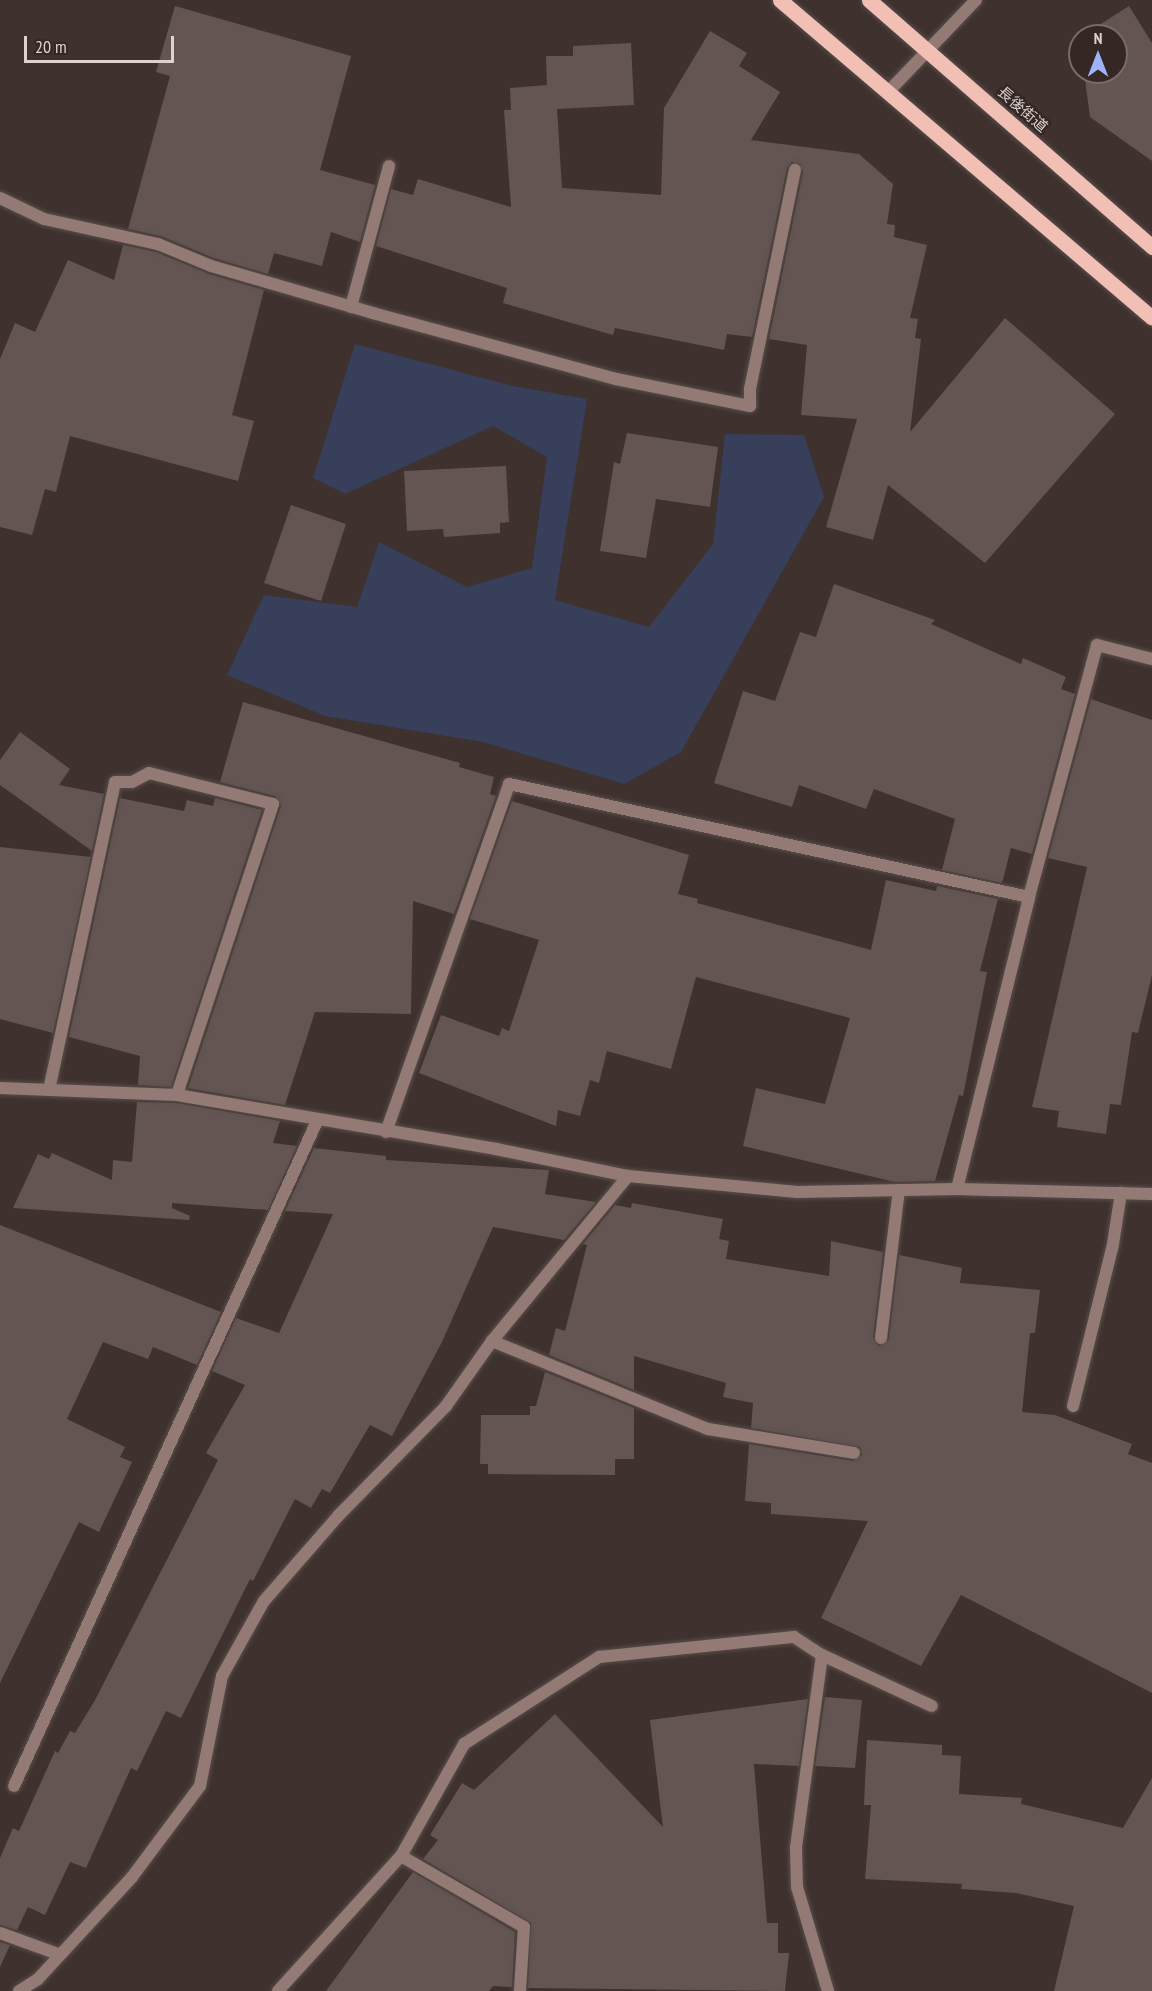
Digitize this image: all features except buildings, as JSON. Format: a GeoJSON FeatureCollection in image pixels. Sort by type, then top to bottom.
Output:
{"type":"FeatureCollection","features":[{"type":"Feature","properties":{"kind":"main road"},"geometry":{"type":"LineString","coordinates":[[780,0],[1152,318]]}},
{"type":"Feature","properties":{"kind":"main road","name":"長後街道"},"geometry":{"type":"LineString","coordinates":[[869,0],[1152,247]]}},
{"type":"Feature","properties":{"kind":"street"},"geometry":{"type":"LineString","coordinates":[[889,91],[976,0]]}},
{"type":"Feature","properties":{"kind":"street"},"geometry":{"type":"LineString","coordinates":[[351,307],[389,166]]}},
{"type":"Feature","properties":{"kind":"street"},"geometry":{"type":"LineString","coordinates":[[0,198],[44,219],[158,244],[211,266],[351,307],[616,379],[750,406],[750,389],[795,170]]}},
{"type":"Feature","properties":{"kind":"street"},"geometry":{"type":"LineString","coordinates":[[957,1189],[1029,897],[1097,645],[1152,659]]}},
{"type":"Feature","properties":{"kind":"street"},"geometry":{"type":"LineString","coordinates":[[49,1090],[115,782],[132,782],[149,773],[273,804],[177,1095]]}},
{"type":"Feature","properties":{"kind":"street"},"geometry":{"type":"LineString","coordinates":[[386,1132],[509,784],[1029,897]]}},
{"type":"Feature","properties":{"kind":"street"},"geometry":{"type":"LineString","coordinates":[[0,1088],[177,1095],[317,1121],[496,1149],[628,1176],[797,1192],[957,1189],[1152,1194]]}},
{"type":"Feature","properties":{"kind":"street"},"geometry":{"type":"LineString","coordinates":[[14,1786],[317,1121]]}},
{"type":"Feature","properties":{"kind":"street"},"geometry":{"type":"LineString","coordinates":[[19,1991],[39,1979],[58,1954],[132,1877],[200,1786],[222,1676],[264,1601],[339,1515],[446,1406],[492,1341],[628,1176]]}},
{"type":"Feature","properties":{"kind":"street"},"geometry":{"type":"LineString","coordinates":[[881,1338],[899,1190]]}},
{"type":"Feature","properties":{"kind":"street"},"geometry":{"type":"LineString","coordinates":[[1073,1406],[1113,1244],[1121,1193]]}},
{"type":"Feature","properties":{"kind":"street"},"geometry":{"type":"LineString","coordinates":[[492,1341],[708,1429],[854,1453]]}},
{"type":"Feature","properties":{"kind":"street"},"geometry":{"type":"LineString","coordinates":[[278,1991],[401,1856],[464,1744],[598,1657],[794,1637],[822,1655],[932,1706]]}},
{"type":"Feature","properties":{"kind":"street"},"geometry":{"type":"LineString","coordinates":[[822,1655],[796,1847],[797,1887],[828,1991]]}},
{"type":"Feature","properties":{"kind":"street"},"geometry":{"type":"LineString","coordinates":[[401,1856],[524,1927],[520,1991]]}},
{"type":"Feature","properties":{"kind":"street"},"geometry":{"type":"LineString","coordinates":[[0,1933],[58,1954]]}},
{"type":"Feature","properties":{"kind":"shaded area"},"geometry":{"type":"Polygon","coordinates":[[[355,344],[513,386],[587,399],[555,600],[649,627],[713,544],[725,434],[804,435],[824,497],[681,752],[624,784],[483,742],[325,716],[227,675],[264,595],[357,607],[379,542],[467,587],[532,568],[547,457],[493,426],[345,494],[313,478],[355,344]]]}}]}
